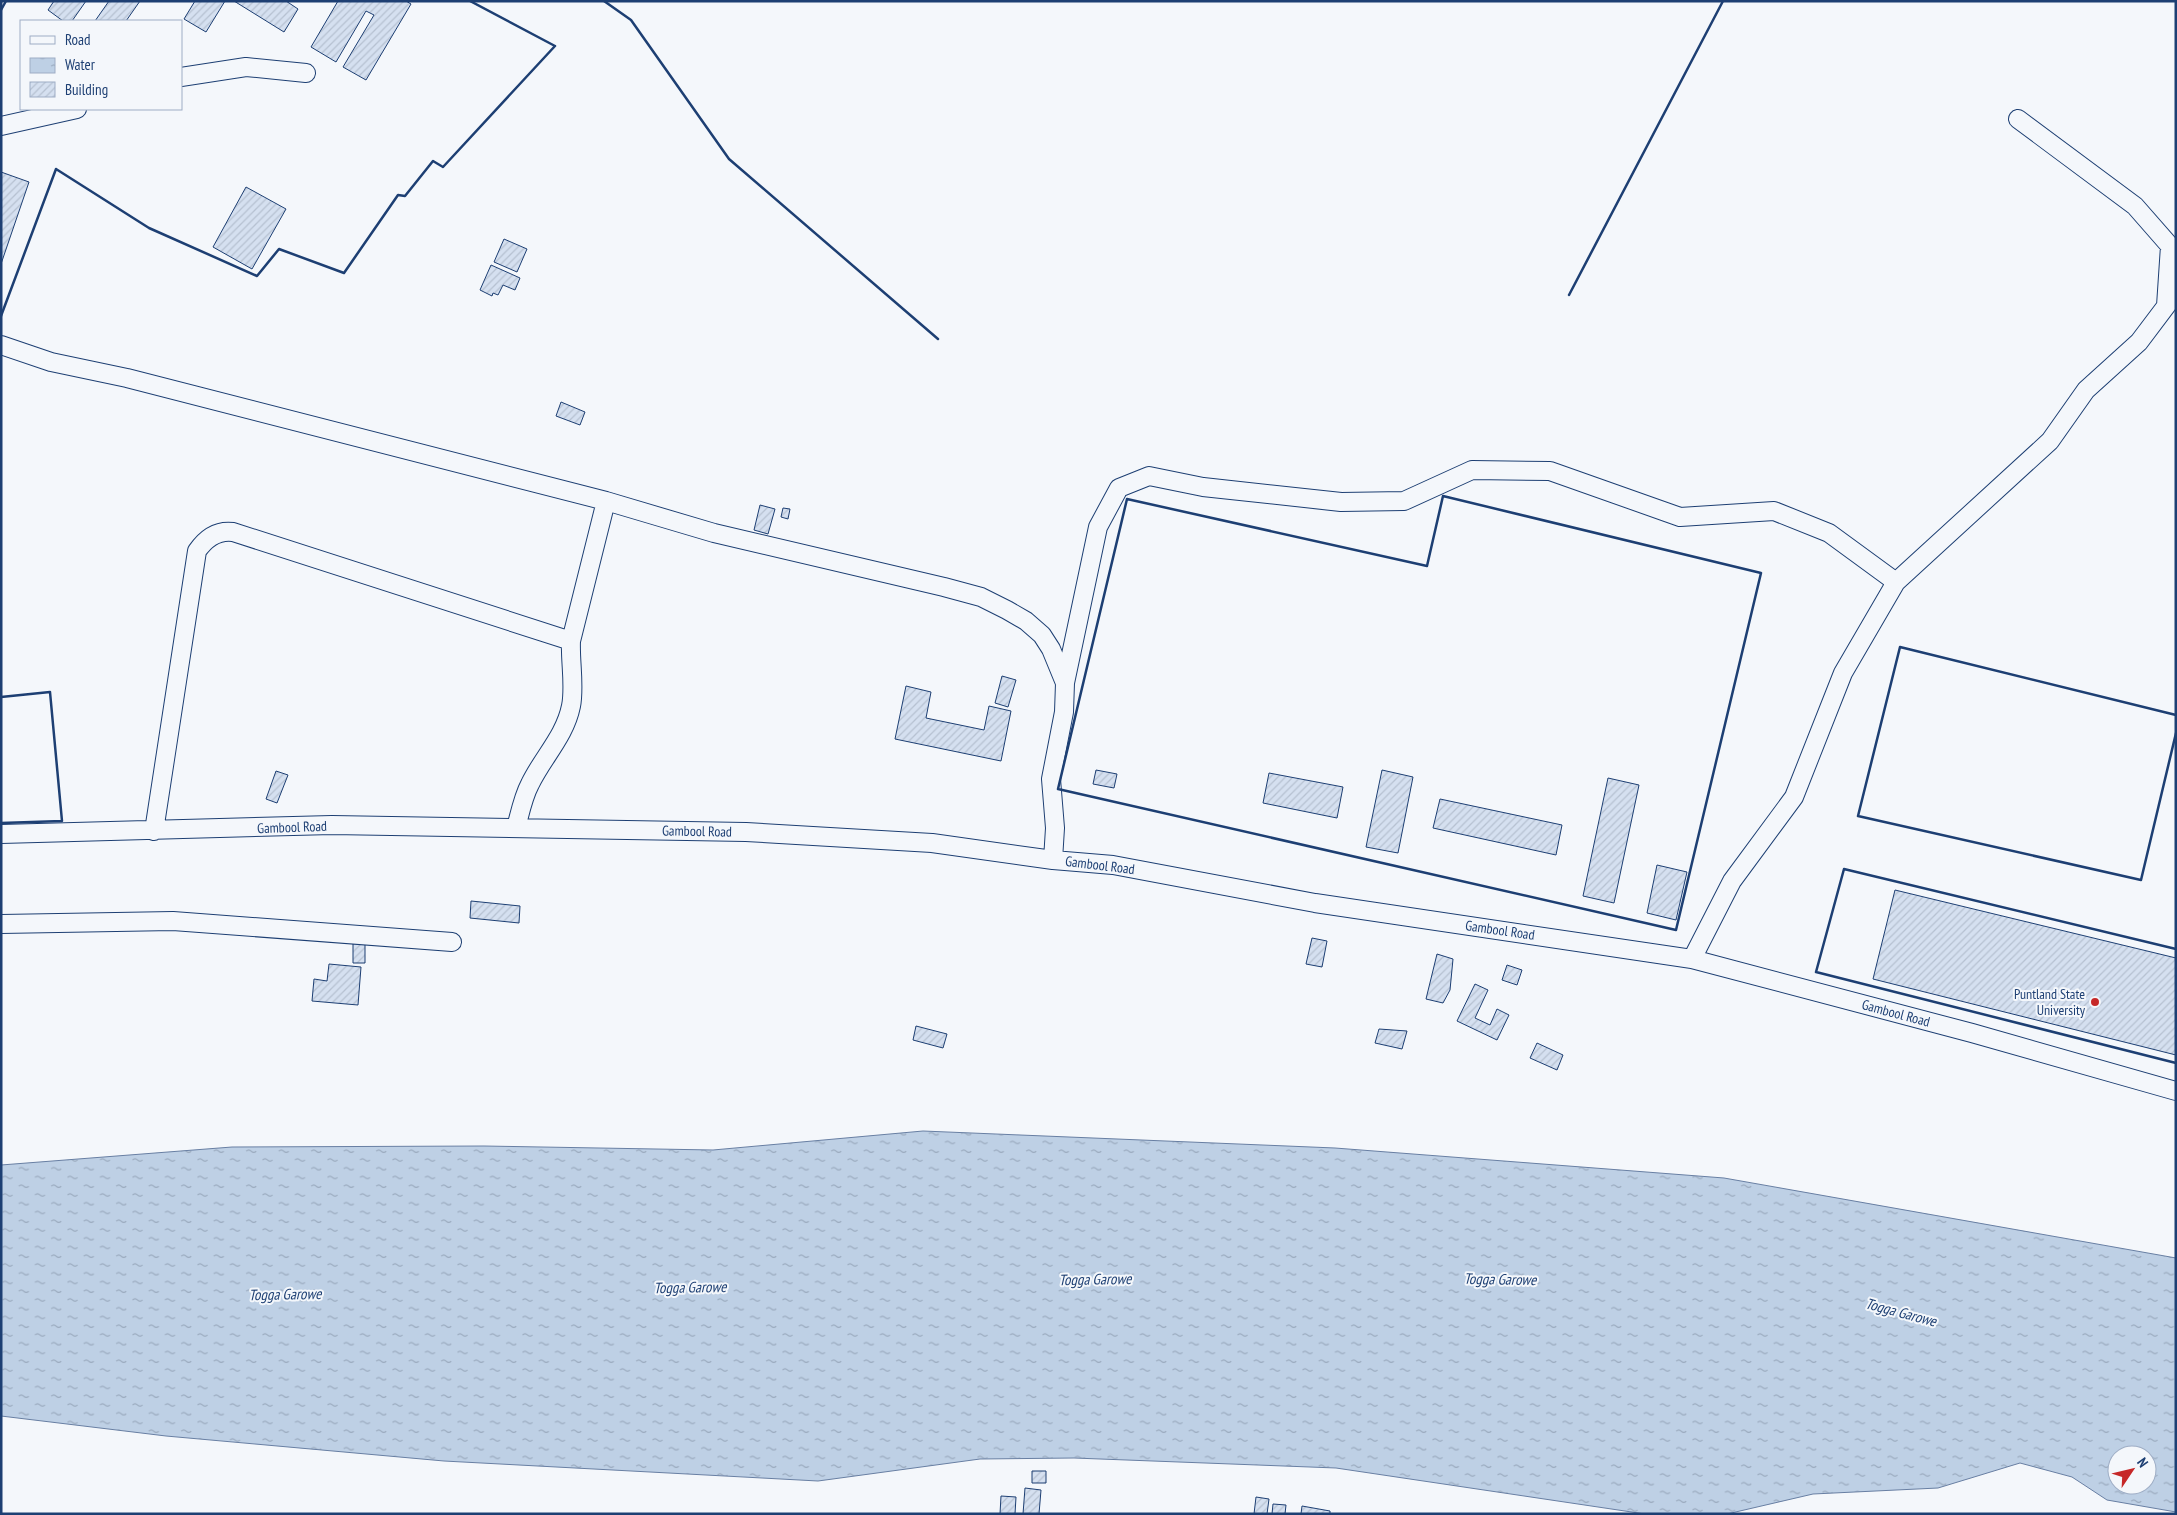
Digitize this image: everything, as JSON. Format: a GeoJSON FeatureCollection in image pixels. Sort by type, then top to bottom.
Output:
{"type":"FeatureCollection","features":[{"type":"Feature","properties":{"kind":"street"},"geometry":{"type":"LineString","coordinates":[[182,77],[246,67],[306,73]]}},
{"type":"Feature","properties":{"kind":"street"},"geometry":{"type":"LineString","coordinates":[[1,126],[73,110]]}},
{"type":"Feature","properties":{"kind":"street"},"geometry":{"type":"LineString","coordinates":[[1692,960],[1732,881],[1794,797],[1843,673],[1896,582],[2050,442],[2086,390],[2139,342],[2171,299],[2170,246],[2135,206],[2018,119]]}},
{"type":"Feature","properties":{"kind":"street"},"geometry":{"type":"LineString","coordinates":[[1,345],[51,362],[127,378],[606,501],[714,533],[981,597],[1026,621],[1042,635],[1051,649],[1065,684]]}},
{"type":"Feature","properties":{"kind":"street"},"geometry":{"type":"LineString","coordinates":[[1053,860],[1055,828],[1051,779],[1064,712],[1065,684],[1098,527],[1119,488],[1149,476],[1203,487],[1341,502],[1368,502],[1404,501],[1472,470],[1550,471],[1680,517],[1774,511],[1829,533],[1896,582]]}},
{"type":"Feature","properties":{"kind":"street"},"geometry":{"type":"LineString","coordinates":[[516,828],[529,784],[565,724],[571,705],[571,641],[606,501]]}},
{"type":"Feature","properties":{"kind":"street"},"geometry":{"type":"LineString","coordinates":[[154,831],[196,551],[204,541],[213,536],[224,531],[233,532],[571,641]]}},
{"type":"Feature","properties":{"kind":"street","name":"Gambool Road"},"geometry":{"type":"LineString","coordinates":[[1,834],[332,826],[756,833],[932,844],[1053,860],[1113,865],[1315,903],[1692,960],[1972,1033],[2176,1091]]}},
{"type":"Feature","properties":{"kind":"street"},"geometry":{"type":"LineString","coordinates":[[1,924],[174,921],[452,942]]}},
{"type":"Feature","properties":{"kind":"water","name":"Togga Garowe"},"geometry":{"type":"Polygon","coordinates":[[[923,1131],[1335,1148],[1724,1178],[2176,1258],[2176,1512],[2107,1500],[2072,1477],[2020,1463],[1938,1488],[1813,1494],[1727,1514],[1645,1514],[1336,1468],[1074,1458],[980,1459],[818,1481],[444,1461],[166,1436],[1,1416],[1,1165],[232,1147],[484,1146],[713,1150],[923,1131]]]}},
{"type":"Feature","properties":{"kind":"building"},"geometry":{"type":"Polygon","coordinates":[[[54,1],[86,1],[73,20],[62,20],[48,10],[54,1]]]}},
{"type":"Feature","properties":{"kind":"building"},"geometry":{"type":"Polygon","coordinates":[[[109,1],[140,1],[127,20],[96,20],[109,1]]]}},
{"type":"Feature","properties":{"kind":"building"},"geometry":{"type":"Polygon","coordinates":[[[195,1],[225,1],[206,32],[184,19],[195,1]]]}},
{"type":"Feature","properties":{"kind":"building"},"geometry":{"type":"Polygon","coordinates":[[[234,1],[286,1],[298,9],[284,32],[234,1]]]}},
{"type":"Feature","properties":{"kind":"building"},"geometry":{"type":"Polygon","coordinates":[[[338,1],[406,1],[411,4],[366,80],[343,67],[374,15],[366,11],[336,62],[311,47],[338,1]]]}},
{"type":"Feature","properties":{"kind":"building"},"geometry":{"type":"Polygon","coordinates":[[[1,172],[29,182],[1,264],[1,172]]]}},
{"type":"Feature","properties":{"kind":"building"},"geometry":{"type":"Polygon","coordinates":[[[246,187],[286,209],[252,269],[213,247],[246,187]]]}},
{"type":"Feature","properties":{"kind":"building"},"geometry":{"type":"Polygon","coordinates":[[[504,239],[527,249],[517,272],[494,262],[504,239]]]}},
{"type":"Feature","properties":{"kind":"building"},"geometry":{"type":"Polygon","coordinates":[[[491,265],[520,278],[515,290],[503,285],[498,295],[493,293],[492,296],[480,290],[491,265]]]}},
{"type":"Feature","properties":{"kind":"building"},"geometry":{"type":"Polygon","coordinates":[[[561,402],[585,412],[580,425],[556,416],[561,402]]]}},
{"type":"Feature","properties":{"kind":"building"},"geometry":{"type":"Polygon","coordinates":[[[760,505],[775,509],[768,534],[754,530],[760,505]]]}},
{"type":"Feature","properties":{"kind":"building"},"geometry":{"type":"Polygon","coordinates":[[[783,508],[790,509],[788,519],[781,517],[783,508]]]}},
{"type":"Feature","properties":{"kind":"building"},"geometry":{"type":"Polygon","coordinates":[[[1002,676],[1016,680],[1008,707],[995,703],[1002,676]]]}},
{"type":"Feature","properties":{"kind":"building"},"geometry":{"type":"Polygon","coordinates":[[[906,686],[931,692],[926,718],[984,730],[989,706],[1011,711],[1001,761],[895,739],[906,686]]]}},
{"type":"Feature","properties":{"kind":"building"},"geometry":{"type":"Polygon","coordinates":[[[1096,770],[1117,774],[1114,788],[1093,784],[1096,770]]]}},
{"type":"Feature","properties":{"kind":"building"},"geometry":{"type":"Polygon","coordinates":[[[1382,770],[1413,777],[1398,853],[1366,847],[1382,770]]]}},
{"type":"Feature","properties":{"kind":"building"},"geometry":{"type":"Polygon","coordinates":[[[276,771],[288,775],[277,803],[266,799],[276,771]]]}},
{"type":"Feature","properties":{"kind":"building"},"geometry":{"type":"Polygon","coordinates":[[[1269,773],[1343,787],[1337,818],[1263,803],[1269,773]]]}},
{"type":"Feature","properties":{"kind":"building"},"geometry":{"type":"Polygon","coordinates":[[[1608,778],[1639,785],[1614,903],[1583,896],[1608,778]]]}},
{"type":"Feature","properties":{"kind":"building"},"geometry":{"type":"Polygon","coordinates":[[[1440,799],[1562,825],[1556,855],[1433,828],[1440,799]]]}},
{"type":"Feature","properties":{"kind":"building"},"geometry":{"type":"Polygon","coordinates":[[[1657,865],[1687,872],[1676,920],[1647,913],[1657,865]]]}},
{"type":"Feature","properties":{"kind":"building"},"geometry":{"type":"Polygon","coordinates":[[[1895,890],[2176,958],[2176,1055],[1873,979],[1895,890]]]}},
{"type":"Feature","properties":{"kind":"building"},"geometry":{"type":"Polygon","coordinates":[[[471,901],[520,906],[519,923],[470,918],[471,901]]]}},
{"type":"Feature","properties":{"kind":"building"},"geometry":{"type":"Polygon","coordinates":[[[1312,938],[1327,941],[1322,967],[1306,964],[1312,938]]]}},
{"type":"Feature","properties":{"kind":"building"},"geometry":{"type":"Polygon","coordinates":[[[353,943],[365,943],[365,963],[353,963],[353,943]]]}},
{"type":"Feature","properties":{"kind":"building"},"geometry":{"type":"Polygon","coordinates":[[[1437,954],[1453,959],[1450,990],[1443,1003],[1426,999],[1437,954]]]}},
{"type":"Feature","properties":{"kind":"building"},"geometry":{"type":"Polygon","coordinates":[[[329,964],[361,967],[358,1005],[312,1001],[314,979],[327,981],[329,964]]]}},
{"type":"Feature","properties":{"kind":"building"},"geometry":{"type":"Polygon","coordinates":[[[1507,965],[1522,970],[1517,985],[1502,980],[1507,965]]]}},
{"type":"Feature","properties":{"kind":"building"},"geometry":{"type":"Polygon","coordinates":[[[1475,984],[1488,990],[1475,1018],[1490,1025],[1497,1009],[1509,1015],[1497,1040],[1457,1021],[1475,984]]]}},
{"type":"Feature","properties":{"kind":"building"},"geometry":{"type":"Polygon","coordinates":[[[916,1026],[947,1034],[943,1048],[913,1040],[916,1026]]]}},
{"type":"Feature","properties":{"kind":"building"},"geometry":{"type":"Polygon","coordinates":[[[1379,1029],[1407,1031],[1402,1049],[1375,1043],[1379,1029]]]}},
{"type":"Feature","properties":{"kind":"building"},"geometry":{"type":"Polygon","coordinates":[[[1537,1043],[1563,1055],[1557,1070],[1530,1058],[1537,1043]]]}},
{"type":"Feature","properties":{"kind":"building"},"geometry":{"type":"Polygon","coordinates":[[[1032,1471],[1046,1471],[1046,1483],[1032,1483],[1032,1471]]]}},
{"type":"Feature","properties":{"kind":"building"},"geometry":{"type":"Polygon","coordinates":[[[1025,1488],[1041,1490],[1039,1514],[1023,1514],[1025,1488]]]}},
{"type":"Feature","properties":{"kind":"building"},"geometry":{"type":"Polygon","coordinates":[[[1001,1496],[1016,1497],[1015,1514],[1000,1514],[1001,1496]]]}},
{"type":"Feature","properties":{"kind":"building"},"geometry":{"type":"Polygon","coordinates":[[[1256,1497],[1269,1499],[1267,1514],[1254,1514],[1256,1497]]]}},
{"type":"Feature","properties":{"kind":"building"},"geometry":{"type":"Polygon","coordinates":[[[1273,1504],[1286,1505],[1285,1514],[1272,1514],[1273,1504]]]}},
{"type":"Feature","properties":{"kind":"building"},"geometry":{"type":"Polygon","coordinates":[[[1302,1506],[1330,1511],[1330,1514],[1301,1514],[1302,1506]]]}},
{"type":"Feature","properties":{"kind":"wall"},"geometry":{"type":"LineString","coordinates":[[1,10],[6,1]]}},
{"type":"Feature","properties":{"kind":"wall"},"geometry":{"type":"LineString","coordinates":[[1,316],[56,169],[149,228],[257,276],[279,249],[344,273],[398,195],[405,196],[433,161],[443,167],[555,46],[470,1]]}},
{"type":"Feature","properties":{"kind":"wall"},"geometry":{"type":"LineString","coordinates":[[604,1],[631,20],[729,159],[938,339]]}},
{"type":"Feature","properties":{"kind":"wall"},"geometry":{"type":"LineString","coordinates":[[1569,295],[1723,1]]}},
{"type":"Feature","properties":{"kind":"wall"},"geometry":{"type":"LineString","coordinates":[[1443,496],[1761,573],[1676,930],[1058,789],[1127,499],[1427,566],[1443,496]]}},
{"type":"Feature","properties":{"kind":"wall"},"geometry":{"type":"LineString","coordinates":[[2176,715],[1900,647],[1858,816],[2141,880],[2176,733]]}},
{"type":"Feature","properties":{"kind":"wall"},"geometry":{"type":"LineString","coordinates":[[1,697],[50,692],[62,821],[1,823]]}},
{"type":"Feature","properties":{"kind":"wall"},"geometry":{"type":"LineString","coordinates":[[2176,949],[1844,869],[1816,972],[2176,1063]]}},
{"type":"Feature","properties":{"kind":"place","name":"Puntland State University"},"geometry":{"type":"Point","coordinates":[2095,1002]}}]}
